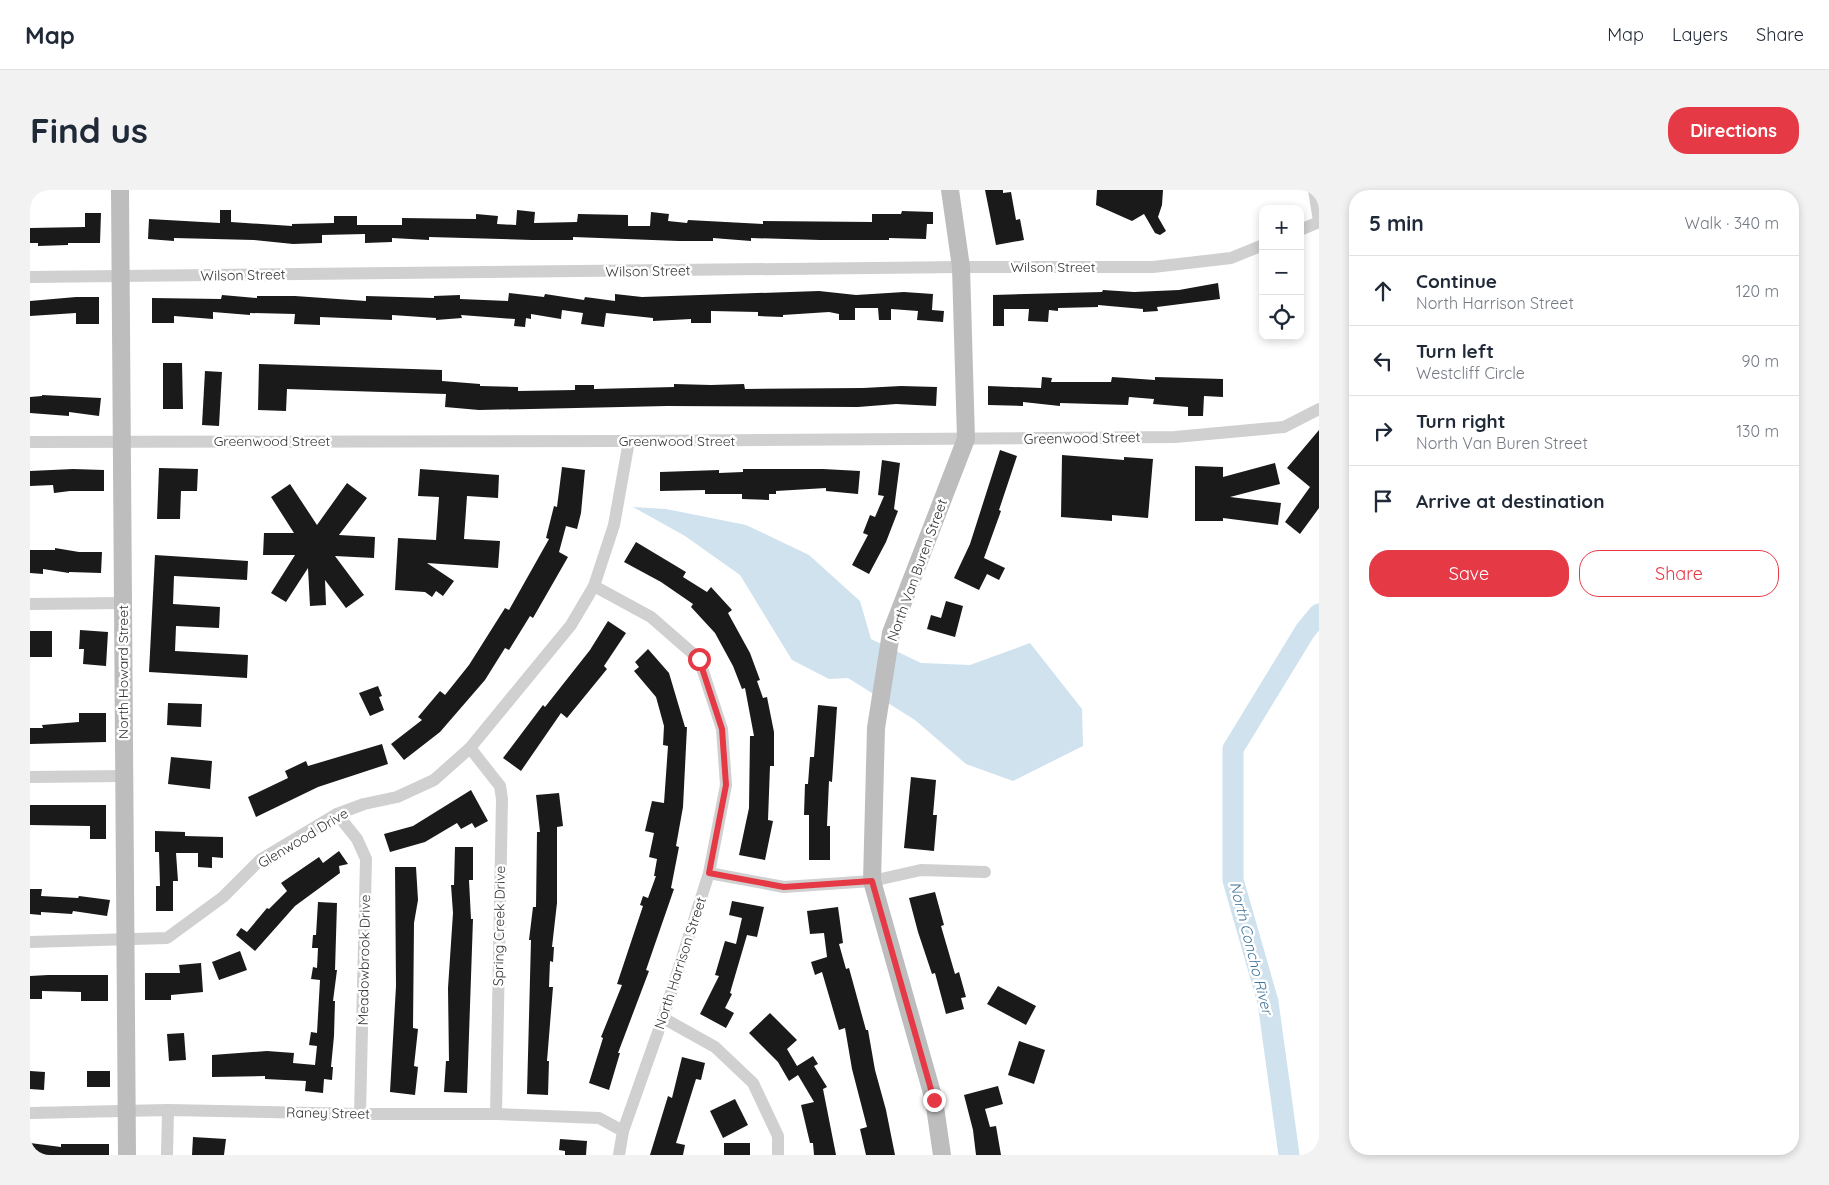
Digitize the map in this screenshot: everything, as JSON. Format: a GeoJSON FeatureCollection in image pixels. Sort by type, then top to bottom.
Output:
{"type":"FeatureCollection","features":[{"type":"Feature","properties":{"kind":"street","name":"North Howard Street"},"geometry":{"type":"LineString","coordinates":[[120,190],[127,1155]]}},
{"type":"Feature","properties":{"kind":"street","name":"North Van Buren Street"},"geometry":{"type":"LineString","coordinates":[[942,1155],[934,1100],[872,881],[876,728],[891,633],[966,439],[961,267],[950,190]]}},
{"type":"Feature","properties":{"kind":"street"},"geometry":{"type":"LineString","coordinates":[[1304,228],[1319,222],[1314,190]]}},
{"type":"Feature","properties":{"kind":"street","name":"Wilson Street"},"geometry":{"type":"LineString","coordinates":[[30,277],[961,267],[1153,267],[1231,258],[1259,247]]}},
{"type":"Feature","properties":{"kind":"street","name":"Greenwood Street"},"geometry":{"type":"LineString","coordinates":[[30,442],[628,441],[1200,436],[1284,426],[1319,409]]}},
{"type":"Feature","properties":{"kind":"street","name":"Glenwood Drive"},"geometry":{"type":"LineString","coordinates":[[30,942],[167,938],[223,897],[260,860],[337,814],[364,804],[396,797],[434,780],[470,748],[571,625],[594,586],[614,525],[628,441]]}},
{"type":"Feature","properties":{"kind":"street","name":"North Harrison Street"},"geometry":{"type":"LineString","coordinates":[[594,586],[651,617],[699,659],[722,729],[726,785],[709,873],[663,1018],[623,1131],[619,1155]]}},
{"type":"Feature","properties":{"kind":"street"},"geometry":{"type":"LineString","coordinates":[[30,604],[123,603]]}},
{"type":"Feature","properties":{"kind":"street","name":"Spring Creek Drive"},"geometry":{"type":"LineString","coordinates":[[470,748],[500,786],[502,799],[496,1114]]}},
{"type":"Feature","properties":{"kind":"street"},"geometry":{"type":"LineString","coordinates":[[30,777],[124,776]]}},
{"type":"Feature","properties":{"kind":"street","name":"Meadowbrook Drive"},"geometry":{"type":"LineString","coordinates":[[337,814],[357,839],[366,859],[360,1114]]}},
{"type":"Feature","properties":{"kind":"street"},"geometry":{"type":"LineString","coordinates":[[709,873],[784,887],[872,881],[921,870],[985,872]]}},
{"type":"Feature","properties":{"kind":"street"},"geometry":{"type":"LineString","coordinates":[[663,1018],[714,1047],[752,1083],[778,1136],[778,1155]]}},
{"type":"Feature","properties":{"kind":"street"},"geometry":{"type":"LineString","coordinates":[[167,1155],[168,1110]]}},
{"type":"Feature","properties":{"kind":"street","name":"Raney Street"},"geometry":{"type":"LineString","coordinates":[[30,1113],[168,1110],[360,1114],[496,1114],[599,1118],[623,1131]]}},
{"type":"Feature","properties":{"kind":"water"},"geometry":{"type":"Polygon","coordinates":[[[633,507],[666,509],[746,525],[809,555],[860,601],[871,639],[921,663],[970,665],[1030,643],[1082,709],[1083,746],[1013,781],[966,764],[915,720],[848,678],[829,679],[792,660],[740,575],[685,536],[633,507]]]}},
{"type":"Feature","properties":{"kind":"building"},"geometry":{"type":"Polygon","coordinates":[[[985,190],[1003,190],[1003,193],[1011,192],[1016,220],[1020,219],[1024,240],[996,245],[985,190]]]}},
{"type":"Feature","properties":{"kind":"building"},"geometry":{"type":"Polygon","coordinates":[[[1097,190],[1163,190],[1162,205],[1158,217],[1166,231],[1160,235],[1155,233],[1144,214],[1132,221],[1096,205],[1097,190]]]}},
{"type":"Feature","properties":{"kind":"building"},"geometry":{"type":"Polygon","coordinates":[[[220,210],[231,210],[231,222],[292,226],[292,224],[334,223],[334,216],[357,216],[357,225],[402,225],[402,218],[476,219],[476,214],[498,216],[497,224],[516,225],[517,210],[535,212],[534,223],[577,222],[578,214],[628,215],[628,226],[650,226],[651,212],[669,214],[668,221],[687,223],[688,220],[763,224],[763,221],[872,222],[872,214],[901,214],[902,211],[933,212],[933,224],[927,224],[926,239],[889,238],[889,240],[751,238],[751,241],[713,238],[713,241],[679,241],[573,237],[573,240],[532,240],[429,237],[429,240],[392,238],[392,242],[365,243],[365,234],[322,235],[322,243],[293,244],[254,240],[174,238],[174,241],[148,239],[149,219],[220,223],[220,210]]]}},
{"type":"Feature","properties":{"kind":"building"},"geometry":{"type":"Polygon","coordinates":[[[85,213],[101,213],[100,243],[68,243],[68,245],[38,246],[38,243],[30,243],[30,228],[85,227],[85,213]]]}},
{"type":"Feature","properties":{"kind":"building"},"geometry":{"type":"Polygon","coordinates":[[[1218,283],[1220,299],[1157,307],[1158,311],[1143,312],[1143,309],[1098,305],[1098,307],[1058,308],[1058,311],[1049,310],[1048,322],[1028,321],[1029,309],[1004,309],[1004,326],[993,326],[993,295],[1102,292],[1103,290],[1134,292],[1179,290],[1218,283]]]}},
{"type":"Feature","properties":{"kind":"building"},"geometry":{"type":"Polygon","coordinates":[[[819,291],[856,295],[904,292],[933,294],[932,310],[944,311],[943,322],[917,320],[918,311],[891,309],[891,320],[879,320],[878,308],[855,308],[855,320],[839,320],[839,314],[829,312],[783,315],[783,317],[758,316],[758,312],[711,311],[711,323],[691,323],[691,319],[653,321],[653,318],[606,313],[604,327],[581,324],[583,313],[562,310],[561,319],[531,314],[531,319],[526,318],[525,327],[514,326],[515,319],[461,315],[462,318],[436,320],[436,318],[392,315],[392,320],[320,317],[320,325],[294,324],[295,314],[250,313],[250,315],[213,312],[213,319],[174,316],[174,323],[152,323],[152,298],[221,299],[222,295],[257,298],[257,296],[295,296],[366,301],[366,296],[434,298],[434,296],[460,295],[460,299],[508,301],[509,293],[544,297],[545,294],[584,300],[585,297],[615,301],[615,294],[642,297],[819,291]]]}},
{"type":"Feature","properties":{"kind":"building"},"geometry":{"type":"Polygon","coordinates":[[[99,297],[99,324],[76,324],[76,313],[30,316],[30,301],[99,297]]]}},
{"type":"Feature","properties":{"kind":"building"},"geometry":{"type":"Polygon","coordinates":[[[163,363],[182,363],[183,409],[163,409],[163,363]]]}},
{"type":"Feature","properties":{"kind":"building"},"geometry":{"type":"Polygon","coordinates":[[[259,364],[442,370],[442,381],[480,384],[480,386],[518,387],[518,391],[575,390],[575,385],[594,385],[594,389],[674,387],[674,384],[744,384],[745,389],[937,387],[936,406],[896,404],[858,407],[667,406],[479,410],[445,407],[446,394],[287,389],[286,411],[258,410],[259,364]]]}},
{"type":"Feature","properties":{"kind":"building"},"geometry":{"type":"Polygon","coordinates":[[[205,371],[222,372],[219,426],[202,425],[205,371]]]}},
{"type":"Feature","properties":{"kind":"building"},"geometry":{"type":"Polygon","coordinates":[[[1042,377],[1052,378],[1051,382],[1111,382],[1112,377],[1155,380],[1155,377],[1223,379],[1223,397],[1204,396],[1203,416],[1188,416],[1188,407],[1153,404],[1154,399],[1129,397],[1128,405],[1060,403],[1060,406],[1023,402],[1023,406],[988,405],[988,386],[1041,388],[1042,377]]]}},
{"type":"Feature","properties":{"kind":"building"},"geometry":{"type":"Polygon","coordinates":[[[42,395],[101,398],[99,416],[69,412],[69,416],[30,413],[30,397],[42,395]]]}},
{"type":"Feature","properties":{"kind":"building"},"geometry":{"type":"Polygon","coordinates":[[[1319,430],[1319,508],[1300,534],[1285,522],[1310,487],[1287,468],[1319,430]]]}},
{"type":"Feature","properties":{"kind":"building"},"geometry":{"type":"Polygon","coordinates":[[[1000,450],[1017,456],[999,510],[1001,511],[984,558],[1005,568],[999,580],[987,574],[979,590],[954,578],[970,544],[1000,450]]]}},
{"type":"Feature","properties":{"kind":"building"},"geometry":{"type":"Polygon","coordinates":[[[1062,455],[1124,460],[1124,457],[1153,459],[1148,518],[1112,515],[1112,521],[1061,517],[1062,455]]]}},
{"type":"Feature","properties":{"kind":"building"},"geometry":{"type":"Polygon","coordinates":[[[882,460],[900,463],[894,509],[898,511],[886,542],[869,574],[852,565],[868,535],[863,533],[870,515],[875,517],[884,496],[878,495],[882,460]]]}},
{"type":"Feature","properties":{"kind":"building"},"geometry":{"type":"Polygon","coordinates":[[[1275,463],[1280,484],[1230,497],[1281,503],[1278,525],[1223,518],[1223,521],[1195,521],[1195,466],[1223,467],[1223,477],[1275,463]]]}},
{"type":"Feature","properties":{"kind":"building"},"geometry":{"type":"Polygon","coordinates":[[[562,467],[585,470],[581,513],[577,529],[566,526],[559,552],[568,557],[533,618],[530,616],[509,650],[505,648],[485,680],[440,732],[404,760],[391,744],[422,720],[418,717],[440,691],[445,695],[469,665],[505,608],[509,610],[549,539],[546,538],[554,506],[557,507],[562,467]]]}},
{"type":"Feature","properties":{"kind":"building"},"geometry":{"type":"Polygon","coordinates":[[[159,468],[198,469],[197,491],[181,491],[180,519],[157,519],[159,468]]]}},
{"type":"Feature","properties":{"kind":"building"},"geometry":{"type":"Polygon","coordinates":[[[420,469],[499,475],[498,498],[467,496],[464,539],[500,541],[498,568],[427,563],[454,581],[443,596],[436,591],[432,597],[425,592],[395,590],[398,538],[436,540],[439,497],[418,496],[420,469]]]}},
{"type":"Feature","properties":{"kind":"building"},"geometry":{"type":"Polygon","coordinates":[[[743,469],[860,471],[858,494],[826,491],[826,488],[776,491],[776,494],[769,494],[769,500],[742,499],[742,494],[705,494],[705,490],[660,491],[660,472],[719,470],[719,473],[743,472],[743,469]]]}},
{"type":"Feature","properties":{"kind":"building"},"geometry":{"type":"Polygon","coordinates":[[[104,470],[104,491],[54,493],[53,485],[30,486],[30,471],[104,470]]]}},
{"type":"Feature","properties":{"kind":"building"},"geometry":{"type":"Polygon","coordinates":[[[347,483],[367,498],[339,535],[375,537],[374,558],[335,556],[364,595],[346,608],[325,580],[326,605],[310,606],[308,568],[286,602],[271,593],[295,555],[263,555],[264,533],[294,533],[271,497],[290,484],[317,525],[347,483]]]}},
{"type":"Feature","properties":{"kind":"building"},"geometry":{"type":"Polygon","coordinates":[[[636,542],[686,572],[683,577],[707,592],[711,587],[732,610],[728,613],[750,653],[760,680],[757,681],[763,698],[767,697],[774,732],[774,766],[770,766],[768,820],[773,821],[765,860],[739,855],[749,808],[750,736],[754,736],[745,688],[742,689],[733,666],[715,633],[691,607],[693,604],[661,582],[624,562],[636,542]]]}},
{"type":"Feature","properties":{"kind":"building"},"geometry":{"type":"Polygon","coordinates":[[[55,548],[79,552],[102,552],[101,573],[69,573],[43,569],[43,574],[30,573],[30,550],[55,550],[55,548]]]}},
{"type":"Feature","properties":{"kind":"building"},"geometry":{"type":"Polygon","coordinates":[[[155,555],[248,561],[247,580],[174,576],[173,604],[220,607],[219,628],[176,626],[175,651],[248,655],[247,678],[149,672],[155,555]]]}},
{"type":"Feature","properties":{"kind":"building"},"geometry":{"type":"Polygon","coordinates":[[[946,601],[963,606],[955,637],[927,629],[931,615],[941,618],[946,601]]]}},
{"type":"Feature","properties":{"kind":"building"},"geometry":{"type":"Polygon","coordinates":[[[608,621],[626,633],[604,666],[607,669],[567,718],[561,713],[521,771],[503,758],[543,705],[545,707],[590,650],[608,621]]]}},
{"type":"Feature","properties":{"kind":"building"},"geometry":{"type":"Polygon","coordinates":[[[80,630],[108,632],[106,666],[83,664],[84,649],[79,649],[80,630]]]}},
{"type":"Feature","properties":{"kind":"building"},"geometry":{"type":"Polygon","coordinates":[[[30,631],[52,631],[52,657],[30,657],[30,631]]]}},
{"type":"Feature","properties":{"kind":"building"},"geometry":{"type":"Polygon","coordinates":[[[648,649],[669,673],[685,727],[687,727],[683,807],[676,846],[679,847],[671,888],[674,889],[646,970],[649,971],[618,1053],[620,1053],[609,1090],[589,1083],[603,1038],[601,1037],[622,985],[617,984],[643,906],[640,905],[643,896],[648,898],[656,876],[654,876],[657,859],[649,857],[654,833],[645,831],[652,801],[664,803],[668,746],[663,745],[664,726],[656,697],[634,671],[639,667],[635,662],[648,649]]]}},
{"type":"Feature","properties":{"kind":"building"},"geometry":{"type":"Polygon","coordinates":[[[378,686],[382,696],[379,697],[384,710],[370,716],[359,693],[378,686]]]}},
{"type":"Feature","properties":{"kind":"building"},"geometry":{"type":"Polygon","coordinates":[[[168,703],[202,704],[201,727],[167,725],[168,703]]]}},
{"type":"Feature","properties":{"kind":"building"},"geometry":{"type":"Polygon","coordinates":[[[818,705],[837,707],[832,782],[829,781],[827,826],[830,826],[830,860],[809,860],[809,815],[804,815],[805,784],[808,784],[810,757],[814,757],[818,705]]]}},
{"type":"Feature","properties":{"kind":"building"},"geometry":{"type":"Polygon","coordinates":[[[79,713],[106,713],[106,742],[30,744],[30,728],[43,728],[42,725],[79,722],[79,713]]]}},
{"type":"Feature","properties":{"kind":"building"},"geometry":{"type":"Polygon","coordinates":[[[382,744],[388,764],[318,787],[256,817],[248,797],[288,778],[285,771],[306,761],[308,766],[382,744]]]}},
{"type":"Feature","properties":{"kind":"building"},"geometry":{"type":"Polygon","coordinates":[[[171,757],[212,761],[210,789],[168,784],[171,757]]]}},
{"type":"Feature","properties":{"kind":"building"},"geometry":{"type":"Polygon","coordinates":[[[911,777],[936,780],[933,815],[937,815],[934,851],[904,848],[911,777]]]}},
{"type":"Feature","properties":{"kind":"building"},"geometry":{"type":"Polygon","coordinates":[[[471,790],[488,821],[475,828],[472,823],[461,829],[457,823],[425,842],[390,852],[384,834],[413,826],[471,790]]]}},
{"type":"Feature","properties":{"kind":"building"},"geometry":{"type":"Polygon","coordinates":[[[559,793],[563,826],[557,827],[557,903],[552,947],[554,947],[553,962],[550,961],[549,987],[553,987],[547,1061],[549,1061],[548,1095],[527,1094],[531,940],[529,940],[533,907],[536,907],[537,832],[540,832],[536,795],[559,793]]]}},
{"type":"Feature","properties":{"kind":"building"},"geometry":{"type":"Polygon","coordinates":[[[30,805],[106,805],[106,839],[90,839],[90,826],[30,825],[30,805]]]}},
{"type":"Feature","properties":{"kind":"building"},"geometry":{"type":"Polygon","coordinates":[[[155,831],[185,832],[185,836],[223,837],[223,858],[212,857],[212,868],[198,867],[198,853],[176,853],[178,881],[173,881],[173,911],[156,911],[156,886],[160,886],[159,852],[155,852],[155,831]]]}},
{"type":"Feature","properties":{"kind":"building"},"geometry":{"type":"Polygon","coordinates":[[[455,847],[473,847],[473,880],[469,880],[471,919],[473,919],[467,1093],[444,1092],[446,1061],[449,1061],[448,988],[453,913],[451,885],[454,885],[455,847]]]}},
{"type":"Feature","properties":{"kind":"building"},"geometry":{"type":"Polygon","coordinates":[[[339,851],[348,864],[339,866],[340,873],[295,906],[255,951],[236,935],[241,928],[247,932],[267,908],[269,909],[287,891],[281,883],[319,857],[323,863],[339,851]]]}},
{"type":"Feature","properties":{"kind":"building"},"geometry":{"type":"Polygon","coordinates":[[[395,867],[416,867],[418,900],[414,923],[413,1028],[418,1029],[414,1066],[418,1067],[415,1095],[390,1092],[396,986],[395,867]]]}},
{"type":"Feature","properties":{"kind":"building"},"geometry":{"type":"Polygon","coordinates":[[[30,889],[42,889],[41,896],[78,898],[79,896],[110,900],[107,916],[73,911],[72,914],[41,912],[41,915],[30,914],[30,889]]]}},
{"type":"Feature","properties":{"kind":"building"},"geometry":{"type":"Polygon","coordinates":[[[935,892],[944,925],[941,926],[955,974],[959,972],[966,997],[961,998],[964,1009],[946,1014],[935,973],[932,974],[909,898],[935,892]]]}},
{"type":"Feature","properties":{"kind":"building"},"geometry":{"type":"Polygon","coordinates":[[[732,901],[764,907],[757,937],[747,935],[730,993],[732,994],[725,1008],[734,1013],[726,1028],[700,1014],[719,976],[715,975],[725,941],[736,944],[742,918],[729,915],[732,901]]]}},
{"type":"Feature","properties":{"kind":"building"},"geometry":{"type":"Polygon","coordinates":[[[318,902],[337,903],[335,970],[337,970],[333,1001],[335,1001],[332,1080],[324,1079],[323,1093],[305,1091],[306,1081],[265,1079],[265,1076],[212,1077],[212,1055],[267,1051],[294,1053],[293,1063],[315,1065],[317,1046],[309,1045],[311,1032],[317,1033],[320,980],[311,979],[313,967],[317,968],[318,948],[312,948],[313,935],[316,935],[318,902]]]}},
{"type":"Feature","properties":{"kind":"building"},"geometry":{"type":"Polygon","coordinates":[[[838,907],[843,943],[839,944],[846,969],[849,968],[866,1030],[868,1030],[875,1070],[886,1110],[895,1155],[866,1155],[860,1129],[867,1127],[852,1069],[845,1028],[839,1030],[822,972],[815,975],[811,962],[827,957],[824,933],[810,934],[807,911],[838,907]]]}},
{"type":"Feature","properties":{"kind":"building"},"geometry":{"type":"Polygon","coordinates":[[[240,951],[247,970],[219,980],[212,962],[240,951]]]}},
{"type":"Feature","properties":{"kind":"building"},"geometry":{"type":"Polygon","coordinates":[[[201,963],[203,992],[171,995],[171,1000],[145,1000],[145,973],[180,973],[179,965],[201,963]]]}},
{"type":"Feature","properties":{"kind":"building"},"geometry":{"type":"Polygon","coordinates":[[[108,975],[108,1001],[81,1001],[81,992],[42,991],[42,999],[30,999],[30,976],[108,975]]]}},
{"type":"Feature","properties":{"kind":"building"},"geometry":{"type":"Polygon","coordinates":[[[998,986],[1036,1006],[1026,1025],[987,1004],[998,986]]]}},
{"type":"Feature","properties":{"kind":"building"},"geometry":{"type":"Polygon","coordinates":[[[770,1013],[797,1040],[787,1049],[797,1066],[813,1056],[818,1064],[814,1066],[827,1087],[823,1089],[836,1155],[814,1155],[813,1143],[810,1143],[801,1105],[814,1102],[798,1075],[789,1081],[778,1062],[749,1033],[770,1013]]]}},
{"type":"Feature","properties":{"kind":"building"},"geometry":{"type":"Polygon","coordinates":[[[184,1033],[186,1060],[169,1061],[167,1034],[184,1033]]]}},
{"type":"Feature","properties":{"kind":"building"},"geometry":{"type":"Polygon","coordinates":[[[1019,1041],[1045,1050],[1034,1084],[1008,1075],[1019,1041]]]}},
{"type":"Feature","properties":{"kind":"building"},"geometry":{"type":"Polygon","coordinates":[[[682,1057],[705,1063],[701,1080],[696,1079],[676,1143],[685,1145],[683,1155],[650,1155],[668,1096],[672,1098],[682,1057]]]}},
{"type":"Feature","properties":{"kind":"building"},"geometry":{"type":"Polygon","coordinates":[[[30,1071],[45,1072],[44,1090],[30,1089],[30,1071]]]}},
{"type":"Feature","properties":{"kind":"building"},"geometry":{"type":"Polygon","coordinates":[[[87,1071],[110,1071],[110,1087],[87,1087],[87,1071]]]}},
{"type":"Feature","properties":{"kind":"building"},"geometry":{"type":"Polygon","coordinates":[[[998,1086],[1003,1104],[985,1109],[990,1127],[996,1126],[1001,1155],[976,1155],[973,1130],[964,1095],[998,1086]]]}},
{"type":"Feature","properties":{"kind":"building"},"geometry":{"type":"Polygon","coordinates":[[[735,1099],[748,1125],[723,1138],[710,1111],[735,1099]]]}},
{"type":"Feature","properties":{"kind":"building"},"geometry":{"type":"Polygon","coordinates":[[[193,1137],[226,1139],[224,1155],[192,1155],[193,1137]]]}},
{"type":"Feature","properties":{"kind":"building"},"geometry":{"type":"Polygon","coordinates":[[[560,1139],[587,1141],[586,1155],[565,1155],[565,1151],[559,1150],[560,1139]]]}},
{"type":"Feature","properties":{"kind":"building"},"geometry":{"type":"Polygon","coordinates":[[[30,1143],[61,1147],[61,1144],[109,1144],[109,1155],[30,1155],[30,1143]]]}},
{"type":"Feature","properties":{"kind":"building"},"geometry":{"type":"Polygon","coordinates":[[[724,1143],[750,1143],[750,1155],[724,1155],[724,1143]]]}},
{"type":"Feature","properties":{"kind":"waterway","name":"North Concho River"},"geometry":{"type":"LineString","coordinates":[[1289,1155],[1268,1002],[1233,880],[1233,749],[1305,631],[1319,614]]}},
{"type":"Feature","properties":{"kind":"route"},"geometry":{"type":"LineString","coordinates":[[699,659],[722,729],[726,785],[709,873],[784,887],[872,881],[934,1100]]}}]}
